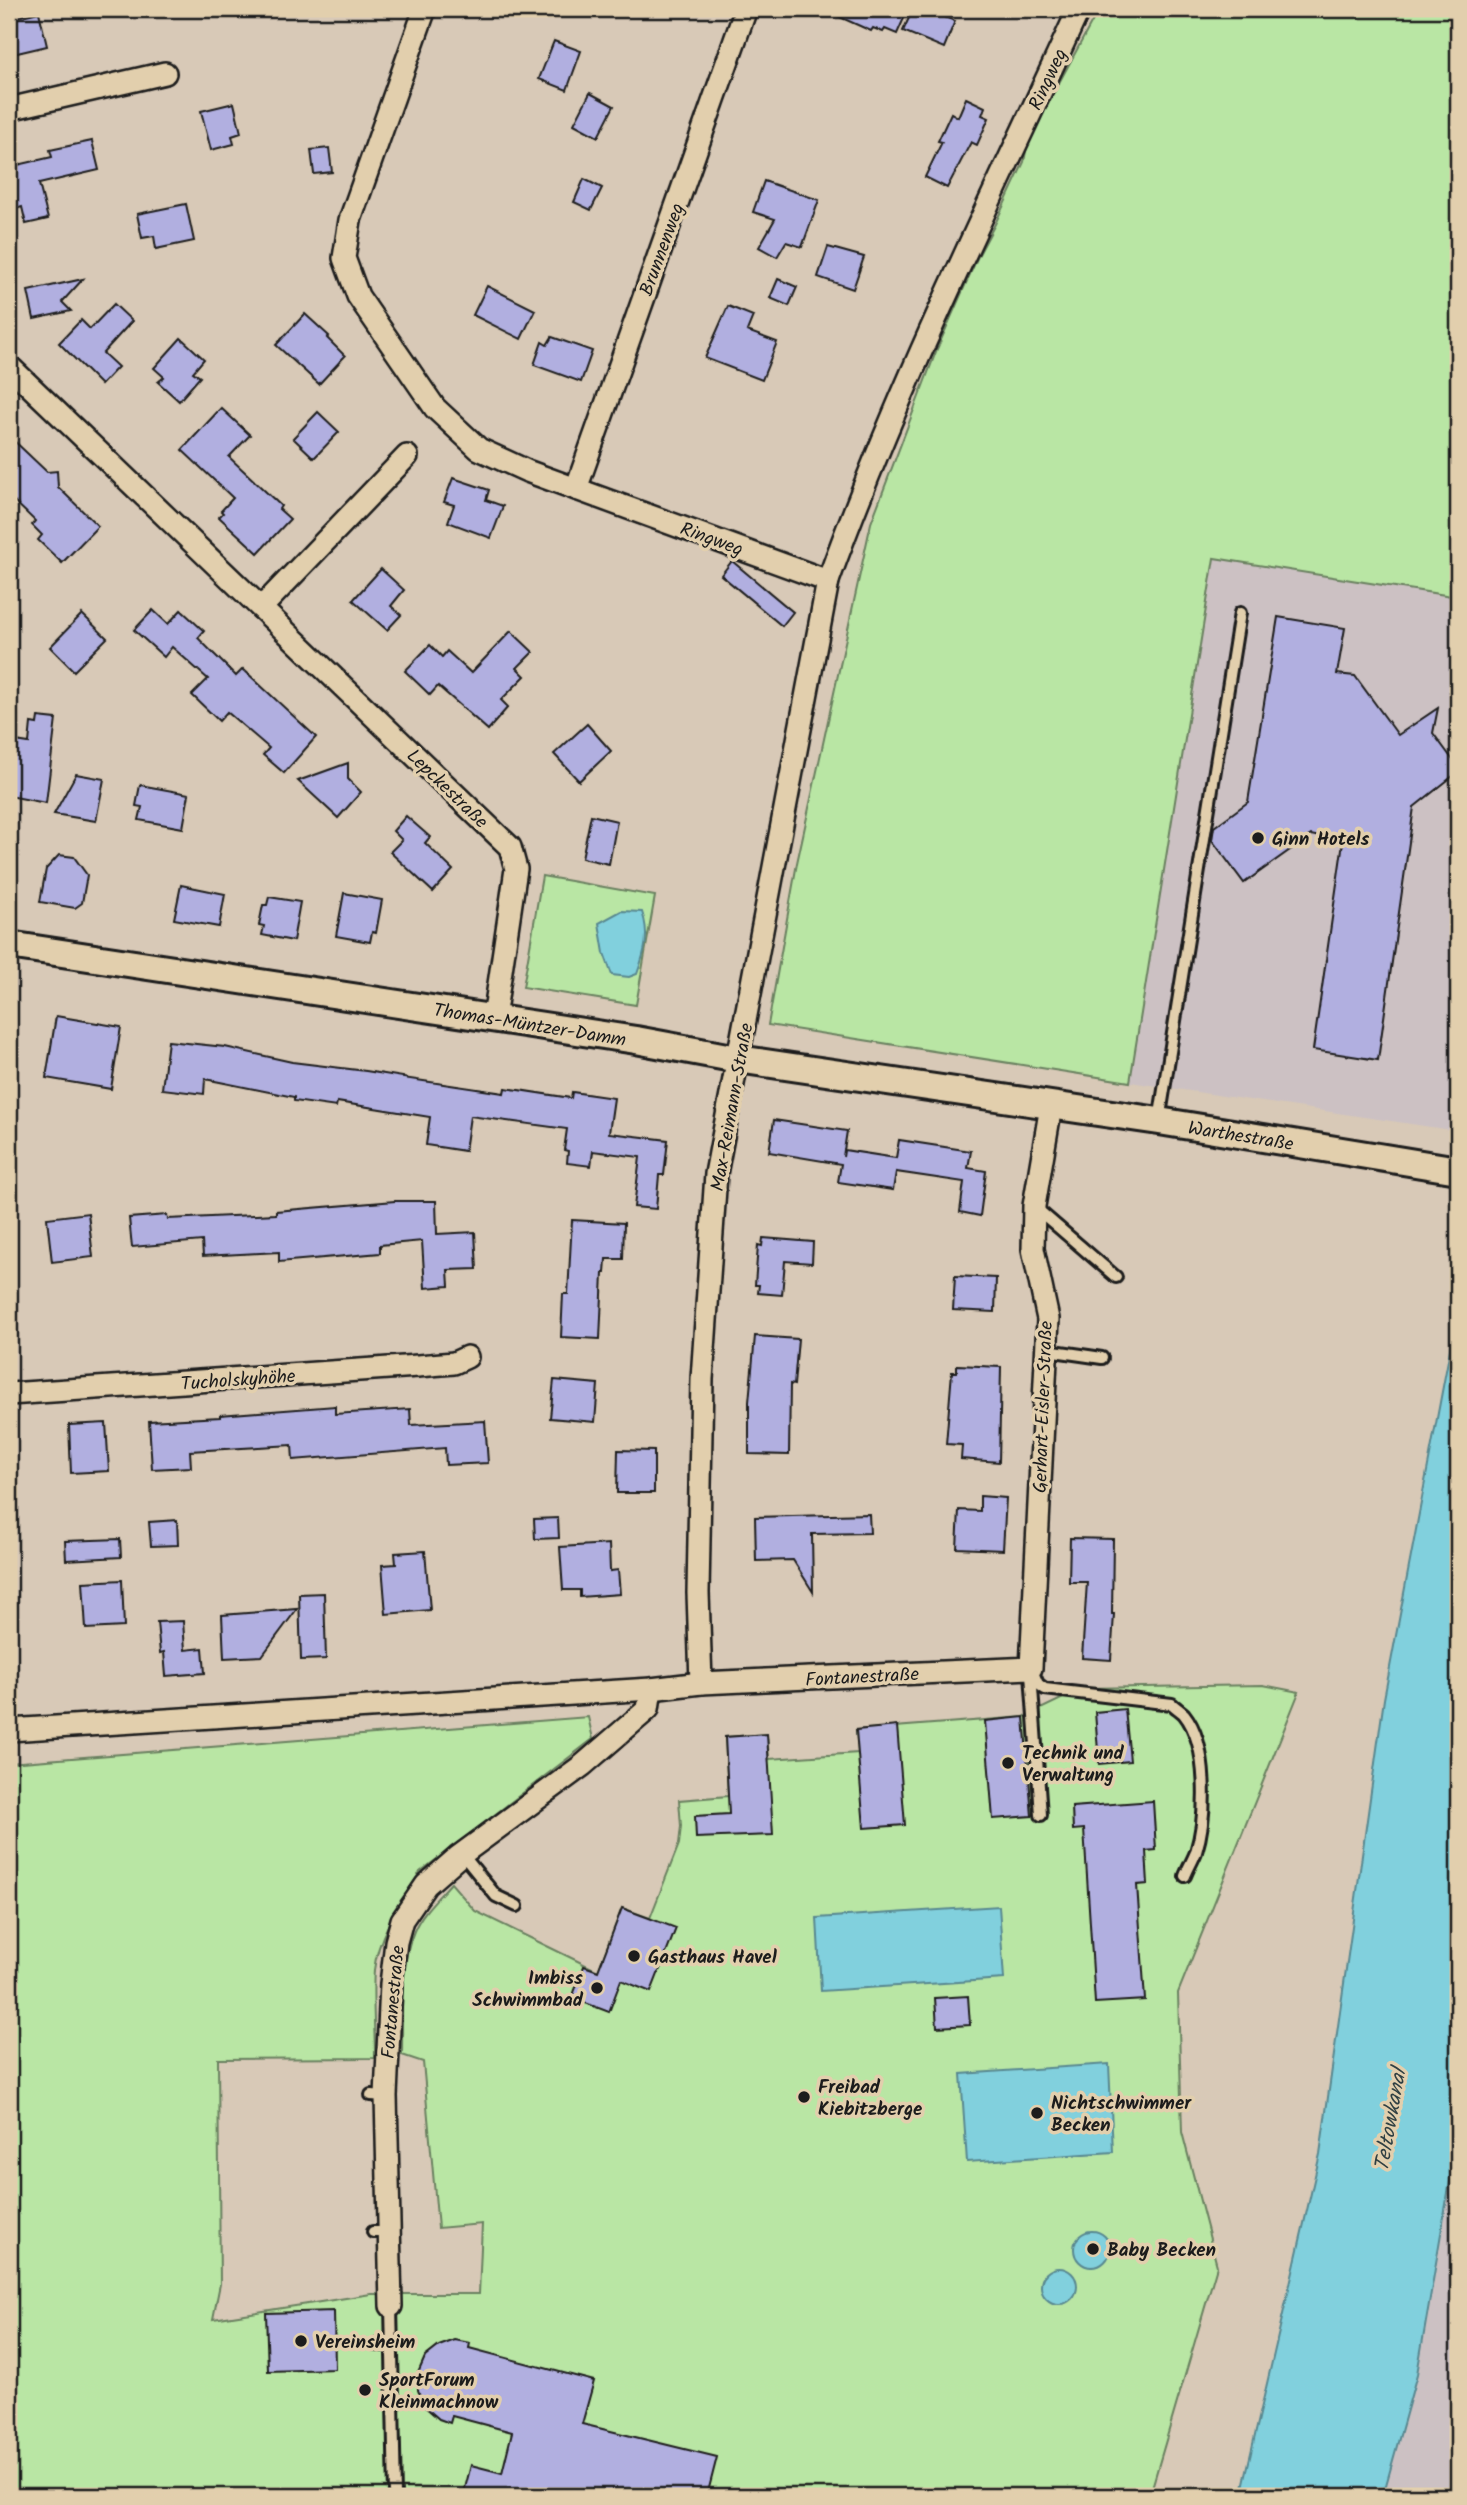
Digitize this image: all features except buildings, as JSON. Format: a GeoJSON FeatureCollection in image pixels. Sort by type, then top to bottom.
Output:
{"type":"FeatureCollection","features":[{"type":"Feature","properties":{"kind":"street","name":"Ringweg"},"geometry":{"type":"LineString","coordinates":[[425,9],[350,220],[344,258],[358,296],[435,408],[479,449],[527,471],[828,581],[915,362],[1079,9]]}},
{"type":"Feature","properties":{"kind":"street","name":"Brunnenweg"},"geometry":{"type":"LineString","coordinates":[[576,488],[746,9]]}},
{"type":"Feature","properties":{"kind":"street"},"geometry":{"type":"LineString","coordinates":[[9,109],[165,73]]}},
{"type":"Feature","properties":{"kind":"street","name":"Lepckestraße"},"geometry":{"type":"LineString","coordinates":[[9,366],[510,847],[516,869],[494,1018]]}},
{"type":"Feature","properties":{"kind":"street"},"geometry":{"type":"LineString","coordinates":[[261,608],[407,456]]}},
{"type":"Feature","properties":{"kind":"street","name":"Max-Reimann-Straße"},"geometry":{"type":"LineString","coordinates":[[701,1683],[698,1593],[702,1379],[716,1174],[828,581]]}},
{"type":"Feature","properties":{"kind":"street","name":"Thomas-Müntzer-Damm"},"geometry":{"type":"LineString","coordinates":[[9,945],[1051,1106]]}},
{"type":"Feature","properties":{"kind":"street","name":"Warthestraße"},"geometry":{"type":"LineString","coordinates":[[1051,1106],[1458,1170]]}},
{"type":"Feature","properties":{"kind":"street","name":"Gerhart-Eisler-Straße"},"geometry":{"type":"LineString","coordinates":[[1031,1668],[1048,1319],[1033,1249],[1034,1206],[1051,1106]]}},
{"type":"Feature","properties":{"kind":"street","name":"Tucholskyhöhe"},"geometry":{"type":"LineString","coordinates":[[9,1394],[430,1366],[454,1363],[467,1357]]}},
{"type":"Feature","properties":{"kind":"street","name":"Fontanestraße"},"geometry":{"type":"LineString","coordinates":[[9,1730],[652,1689],[701,1683],[1031,1668]]}},
{"type":"Feature","properties":{"kind":"street","name":"Fontanestraße"},"geometry":{"type":"LineString","coordinates":[[391,2306],[381,2232],[378,2095],[396,1942],[402,1920],[426,1885],[593,1757],[648,1709],[652,1689]]}},
{"type":"Feature","properties":{"kind":"lane"},"geometry":{"type":"LineString","coordinates":[[1159,1121],[1240,613]]}},
{"type":"Feature","properties":{"kind":"lane"},"geometry":{"type":"LineString","coordinates":[[1034,1206],[1115,1277]]}},
{"type":"Feature","properties":{"kind":"lane"},"geometry":{"type":"LineString","coordinates":[[1047,1350],[1102,1358]]}},
{"type":"Feature","properties":{"kind":"lane"},"geometry":{"type":"LineString","coordinates":[[1031,1668],[1041,1815]]}},
{"type":"Feature","properties":{"kind":"lane"},"geometry":{"type":"LineString","coordinates":[[1031,1668],[1038,1684],[1045,1689],[1172,1704],[1184,1714],[1199,1745],[1203,1773],[1196,1852],[1185,1876]]}},
{"type":"Feature","properties":{"kind":"lane"},"geometry":{"type":"LineString","coordinates":[[463,1854],[496,1896],[517,1906]]}},
{"type":"Feature","properties":{"kind":"lane"},"geometry":{"type":"LineString","coordinates":[[391,2306],[396,2496]]}},
{"type":"Feature","properties":{"kind":"lane"},"geometry":{"type":"LineString","coordinates":[[377,2346],[392,2345]]}},
{"type":"Feature","properties":{"kind":"shaded area"},"geometry":{"type":"Polygon","coordinates":[[[1214,557],[1458,597],[1458,1131],[1130,1082],[1214,557]]]}},
{"type":"Feature","properties":{"kind":"shaded area"},"geometry":{"type":"Polygon","coordinates":[[[1458,2134],[1458,2496],[1383,2496],[1417,2374],[1458,2134]]]}},
{"type":"Feature","properties":{"kind":"green space"},"geometry":{"type":"Polygon","coordinates":[[[1099,9],[1458,9],[1458,597],[1214,558],[1130,1082],[768,1025],[797,863],[871,523],[937,349],[1024,162],[1032,119],[1054,92],[1099,9]]]}},
{"type":"Feature","properties":{"kind":"green space"},"geometry":{"type":"Polygon","coordinates":[[[542,876],[655,896],[636,1005],[523,987],[542,876]]]}},
{"type":"Feature","properties":{"kind":"green space","name":"Freibad Kiebitzberge"},"geometry":{"type":"Polygon","coordinates":[[[1263,1685],[1299,1692],[1178,1993],[1182,2132],[1217,2266],[1152,2488],[1220,2496],[9,2496],[9,1763],[588,1717],[593,1739],[420,1872],[405,1895],[385,1931],[376,1957],[373,1992],[375,2058],[218,2059],[220,2284],[213,2319],[371,2294],[479,2294],[482,2224],[438,2228],[423,2062],[402,2055],[402,1992],[409,1945],[421,1918],[451,1883],[475,1911],[598,1971],[622,1908],[650,1918],[679,1844],[679,1800],[728,1796],[725,1737],[767,1734],[769,1759],[858,1753],[856,1730],[1024,1717],[1084,1688],[1263,1685]]]}},
{"type":"Feature","properties":{"kind":"water"},"geometry":{"type":"Polygon","coordinates":[[[621,911],[642,912],[646,928],[646,943],[640,966],[637,974],[629,977],[612,975],[604,953],[599,923],[621,911]]]}},
{"type":"Feature","properties":{"kind":"water","name":"Teltowkanal"},"geometry":{"type":"Polygon","coordinates":[[[1458,1307],[1458,2134],[1417,2374],[1383,2496],[1241,2496],[1320,2154],[1384,1699],[1458,1307]]]}},
{"type":"Feature","properties":{"kind":"water"},"geometry":{"type":"Polygon","coordinates":[[[999,1906],[1004,1979],[821,1991],[817,1918],[999,1906]]]}},
{"type":"Feature","properties":{"kind":"water","name":"Nichtschwimmer Becken"},"geometry":{"type":"Polygon","coordinates":[[[1109,2064],[1113,2152],[967,2162],[961,2074],[1109,2064]]]}},
{"type":"Feature","properties":{"kind":"water","name":"Baby Becken"},"geometry":{"type":"Polygon","coordinates":[[[1092,2231],[1105,2236],[1110,2249],[1105,2262],[1092,2267],[1079,2262],[1074,2249],[1079,2236],[1092,2231]]]}},
{"type":"Feature","properties":{"kind":"water","name":"Baby Becken"},"geometry":{"type":"Polygon","coordinates":[[[1059,2268],[1072,2273],[1077,2286],[1072,2299],[1059,2304],[1046,2299],[1041,2286],[1046,2273],[1059,2268]]]}},
{"type":"Feature","properties":{"kind":"place","name":"Ginn Hotels"},"geometry":{"type":"Point","coordinates":[1258,838]}},
{"type":"Feature","properties":{"kind":"place","name":"Technik und Verwaltung"},"geometry":{"type":"Point","coordinates":[1008,1763]}},
{"type":"Feature","properties":{"kind":"place","name":"Gasthaus Havel"},"geometry":{"type":"Point","coordinates":[634,1956]}},
{"type":"Feature","properties":{"kind":"place","name":"Imbiss Schwimmbad"},"geometry":{"type":"Point","coordinates":[597,1988]}},
{"type":"Feature","properties":{"kind":"place","name":"Freibad Kiebitzberge"},"geometry":{"type":"Point","coordinates":[804,2097]}},
{"type":"Feature","properties":{"kind":"place","name":"Nichtschwimmer Becken"},"geometry":{"type":"Point","coordinates":[1037,2113]}},
{"type":"Feature","properties":{"kind":"place","name":"Baby Becken"},"geometry":{"type":"Point","coordinates":[1093,2249]}},
{"type":"Feature","properties":{"kind":"place","name":"Vereinsheim"},"geometry":{"type":"Point","coordinates":[301,2341]}},
{"type":"Feature","properties":{"kind":"place","name":"SportForum Kleinmachnow"},"geometry":{"type":"Point","coordinates":[365,2390]}}]}
